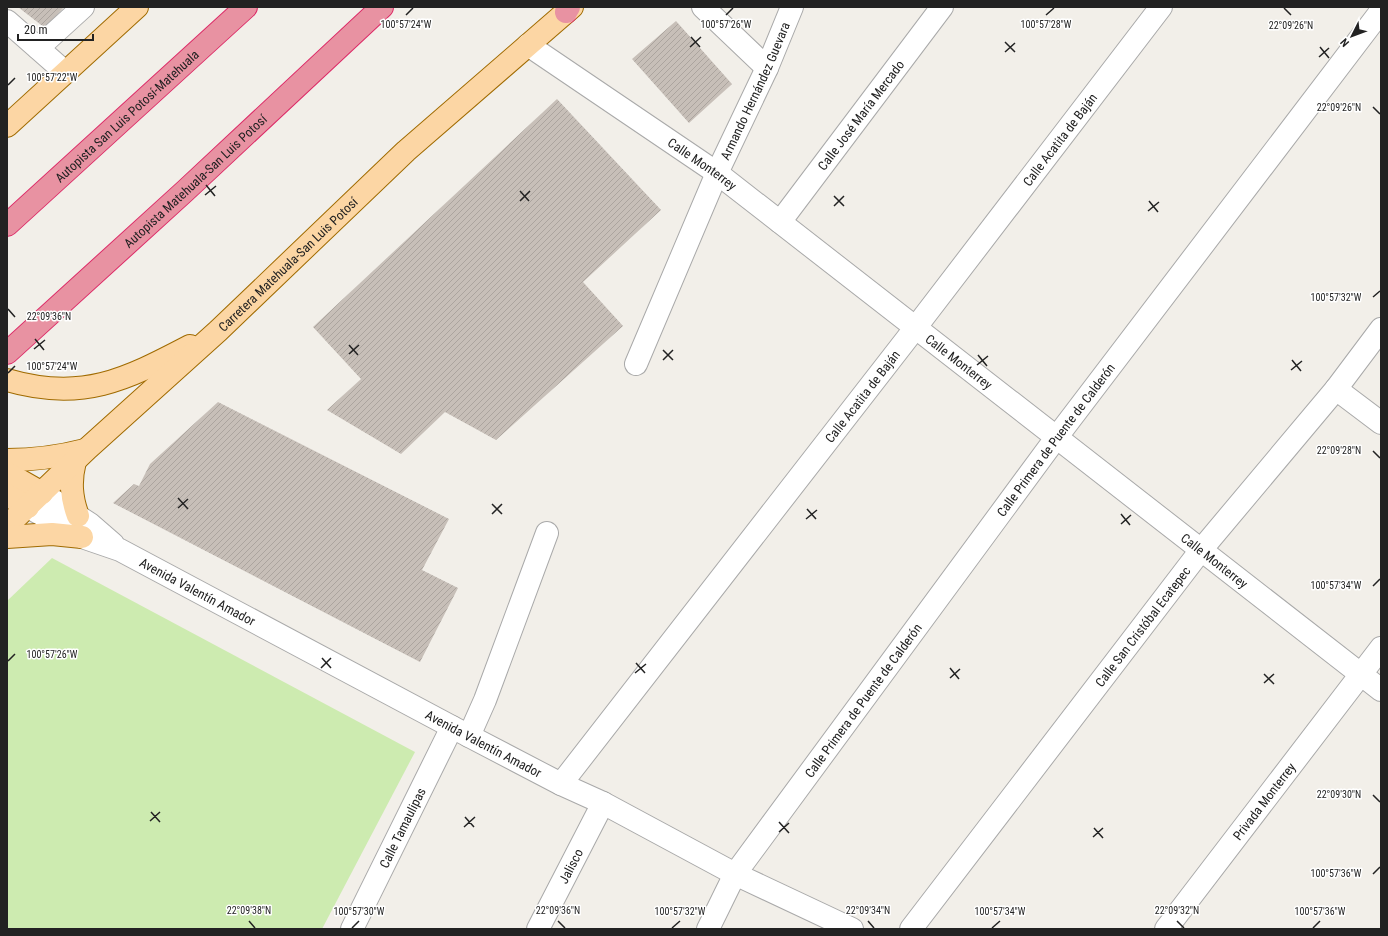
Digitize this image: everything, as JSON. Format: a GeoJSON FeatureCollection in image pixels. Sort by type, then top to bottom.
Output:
{"type":"FeatureCollection","features":[{"type":"Feature","properties":{"kind":"highway","name":"Autopista San Luis Potosí-Matehuala"},"geometry":{"type":"LineString","coordinates":[[7,225],[246,7]]}},
{"type":"Feature","properties":{"kind":"highway","name":"Autopista Matehuala-San Luis Potosí"},"geometry":{"type":"LineString","coordinates":[[7,353],[382,7]]}},
{"type":"Feature","properties":{"kind":"main road"},"geometry":{"type":"LineString","coordinates":[[7,126],[137,7]]}},
{"type":"Feature","properties":{"kind":"main road","name":"Carretera Matehuala-San Luis Potosí"},"geometry":{"type":"LineString","coordinates":[[7,526],[81,455],[218,332],[406,151],[569,9]]}},
{"type":"Feature","properties":{"kind":"main road"},"geometry":{"type":"LineString","coordinates":[[7,380],[52,389],[83,389],[110,382],[158,363],[218,332]]}},
{"type":"Feature","properties":{"kind":"main road"},"geometry":{"type":"LineString","coordinates":[[7,460],[32,460],[81,455],[71,489],[73,503],[78,516]]}},
{"type":"Feature","properties":{"kind":"main road","name":"Avenida Valentín Amador"},"geometry":{"type":"LineString","coordinates":[[7,473],[35,500]]}},
{"type":"Feature","properties":{"kind":"main road","name":"Avenida Valentín Amador"},"geometry":{"type":"LineString","coordinates":[[7,495],[35,500]]}},
{"type":"Feature","properties":{"kind":"main road"},"geometry":{"type":"LineString","coordinates":[[7,537],[52,534],[82,538]]}},
{"type":"Feature","properties":{"kind":"street"},"geometry":{"type":"LineString","coordinates":[[38,48],[83,7]]}},
{"type":"Feature","properties":{"kind":"street"},"geometry":{"type":"LineString","coordinates":[[703,7],[767,68]]}},
{"type":"Feature","properties":{"kind":"street","name":"Armando Hernández Guevara"},"geometry":{"type":"LineString","coordinates":[[636,364],[717,173],[767,68],[792,7]]}},
{"type":"Feature","properties":{"kind":"street","name":"Calle José María Mercado"},"geometry":{"type":"LineString","coordinates":[[780,222],[942,7]]}},
{"type":"Feature","properties":{"kind":"street","name":"Calle Acatita de Baján"},"geometry":{"type":"LineString","coordinates":[[561,784],[916,327],[1161,7]]}},
{"type":"Feature","properties":{"kind":"street","name":"Calle Primera de Puente de Calderón"},"geometry":{"type":"LineString","coordinates":[[708,929],[736,874],[1056,438],[1381,11]]}},
{"type":"Feature","properties":{"kind":"street"},"geometry":{"type":"LineString","coordinates":[[7,20],[65,72]]}},
{"type":"Feature","properties":{"kind":"street","name":"Calle Monterrey"},"geometry":{"type":"LineString","coordinates":[[528,45],[717,173],[1381,690]]}},
{"type":"Feature","properties":{"kind":"street","name":"Calle San Cristóbal Ecatepec"},"geometry":{"type":"LineString","coordinates":[[911,929],[1201,550],[1336,389],[1381,329]]}},
{"type":"Feature","properties":{"kind":"street"},"geometry":{"type":"LineString","coordinates":[[1336,389],[1381,423]]}},
{"type":"Feature","properties":{"kind":"street","name":"Avenida Valentín Amador"},"geometry":{"type":"LineString","coordinates":[[35,500],[82,538],[120,550],[460,732],[561,784],[603,802],[736,874],[852,929]]}},
{"type":"Feature","properties":{"kind":"street","name":"Avenida Valentín Amador"},"geometry":{"type":"LineString","coordinates":[[35,500],[78,516],[90,524],[120,550]]}},
{"type":"Feature","properties":{"kind":"street","name":"Calle Tamaulipas"},"geometry":{"type":"LineString","coordinates":[[352,929],[460,732],[485,700],[547,533]]}},
{"type":"Feature","properties":{"kind":"street","name":"Privada Monterrey"},"geometry":{"type":"LineString","coordinates":[[1166,929],[1381,648]]}},
{"type":"Feature","properties":{"kind":"street","name":"Jalisco"},"geometry":{"type":"LineString","coordinates":[[538,929],[603,802]]}},
{"type":"Feature","properties":{"kind":"green space"},"geometry":{"type":"Polygon","coordinates":[[[52,558],[415,752],[322,929],[7,929],[7,601],[52,558]]]}},
{"type":"Feature","properties":{"kind":"building"},"geometry":{"type":"Polygon","coordinates":[[[18,7],[64,7],[45,28],[18,7]]]}},
{"type":"Feature","properties":{"kind":"building"},"geometry":{"type":"Polygon","coordinates":[[[676,21],[732,84],[689,123],[632,59],[676,21]]]}},
{"type":"Feature","properties":{"kind":"building"},"geometry":{"type":"Polygon","coordinates":[[[557,99],[661,210],[583,282],[623,326],[496,440],[445,412],[401,454],[327,410],[361,379],[313,327],[557,99]]]}},
{"type":"Feature","properties":{"kind":"building"},"geometry":{"type":"Polygon","coordinates":[[[218,402],[449,519],[422,570],[458,588],[420,662],[113,503],[134,484],[139,486],[150,464],[218,402]]]}}]}
